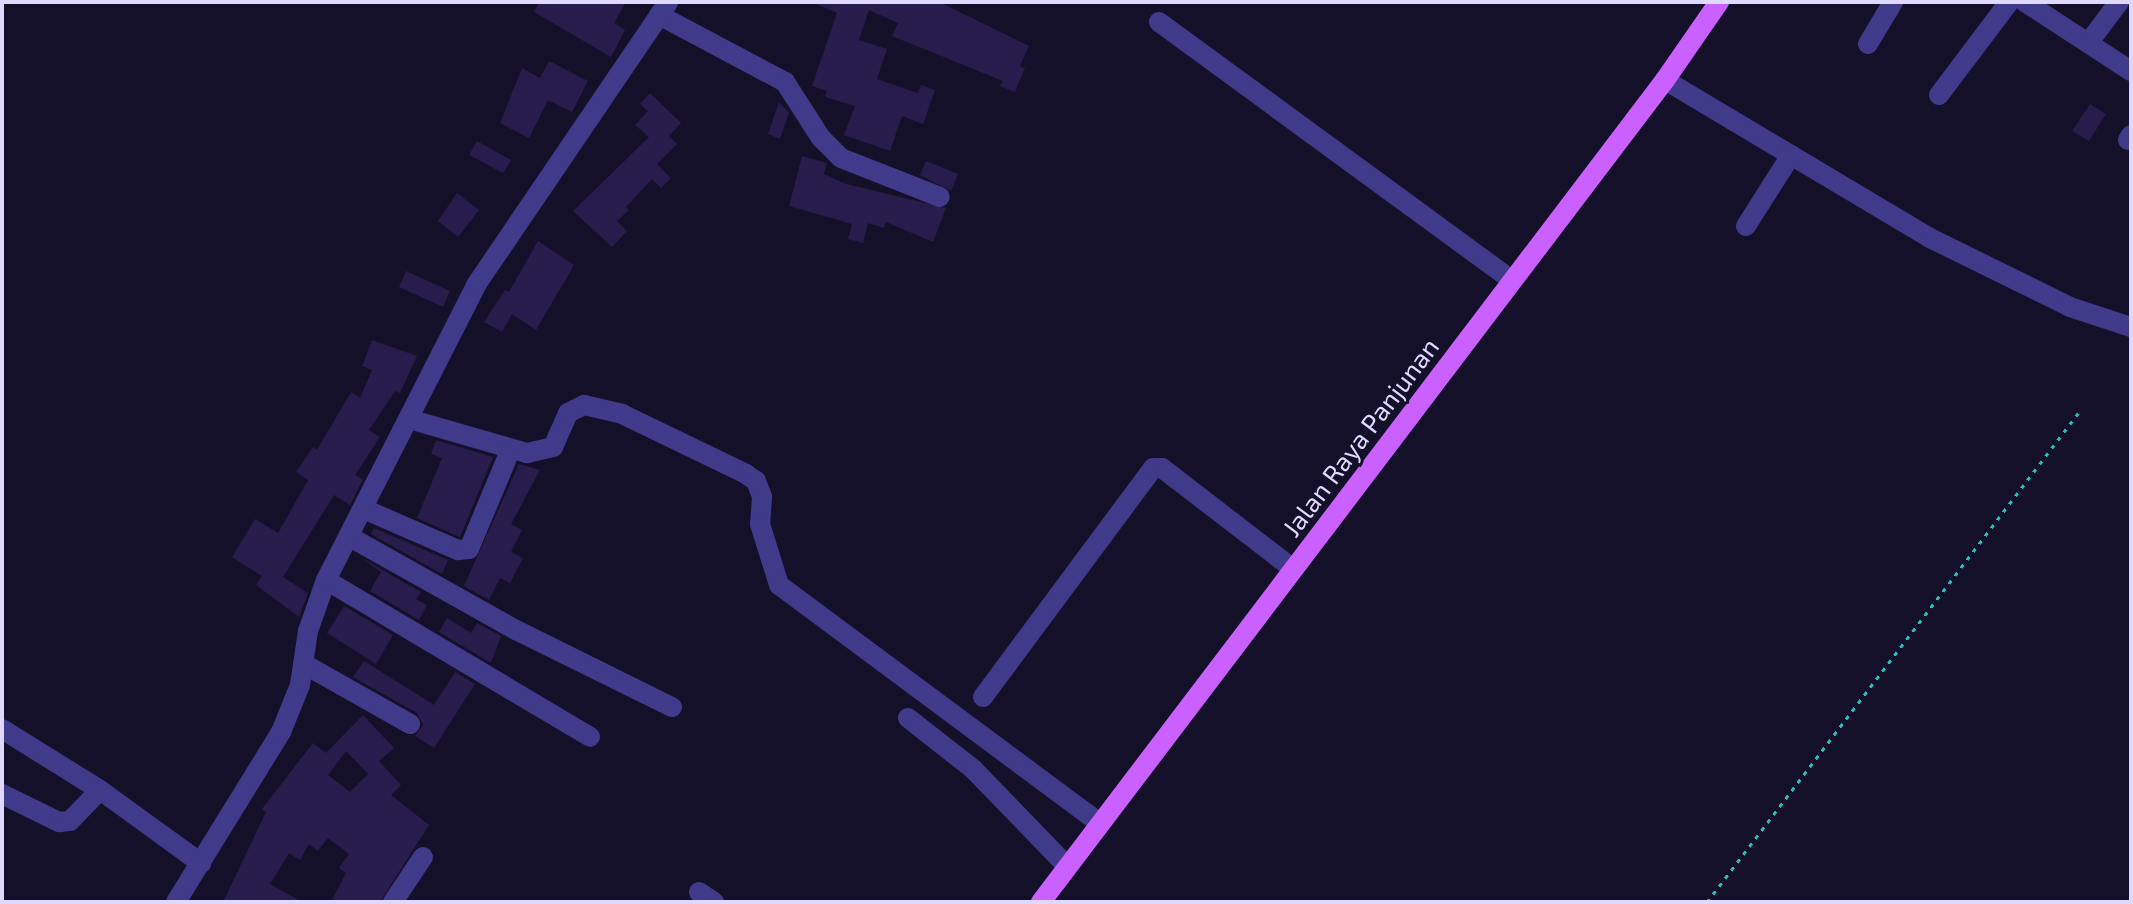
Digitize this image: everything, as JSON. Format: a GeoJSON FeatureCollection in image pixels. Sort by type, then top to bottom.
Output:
{"type":"FeatureCollection","features":[{"type":"Feature","properties":{"kind":"main road","name":"Jalan Raya Panjunan"},"geometry":{"type":"LineString","coordinates":[[1041,902],[1511,280],[1678,88],[1719,2]]}},
{"type":"Feature","properties":{"kind":"street"},"geometry":{"type":"LineString","coordinates":[[1868,44],[1893,2]]}},
{"type":"Feature","properties":{"kind":"street"},"geometry":{"type":"LineString","coordinates":[[1939,95],[2009,2]]}},
{"type":"Feature","properties":{"kind":"street"},"geometry":{"type":"LineString","coordinates":[[2025,2],[2131,71]]}},
{"type":"Feature","properties":{"kind":"street"},"geometry":{"type":"LineString","coordinates":[[2089,42],[2119,2]]}},
{"type":"Feature","properties":{"kind":"street"},"geometry":{"type":"LineString","coordinates":[[176,902],[281,732],[304,664],[326,580],[476,285],[538,200],[663,8],[785,82],[821,138],[841,158],[940,197]]}},
{"type":"Feature","properties":{"kind":"street"},"geometry":{"type":"LineString","coordinates":[[1159,22],[1511,280]]}},
{"type":"Feature","properties":{"kind":"street"},"geometry":{"type":"LineString","coordinates":[[1678,88],[1930,238],[2070,307],[2131,327]]}},
{"type":"Feature","properties":{"kind":"street"},"geometry":{"type":"LineString","coordinates":[[1746,226],[1791,155]]}},
{"type":"Feature","properties":{"kind":"street"},"geometry":{"type":"LineString","coordinates":[[409,419],[510,451],[553,447],[568,413],[584,405],[622,414],[746,474],[756,481],[762,497],[760,524],[779,585],[1099,823]]}},
{"type":"Feature","properties":{"kind":"street"},"geometry":{"type":"LineString","coordinates":[[364,509],[458,550],[469,549],[510,451]]}},
{"type":"Feature","properties":{"kind":"street"},"geometry":{"type":"LineString","coordinates":[[983,697],[1153,468],[1162,468],[1293,569]]}},
{"type":"Feature","properties":{"kind":"street"},"geometry":{"type":"LineString","coordinates":[[350,537],[516,630],[672,707]]}},
{"type":"Feature","properties":{"kind":"street"},"geometry":{"type":"LineString","coordinates":[[326,580],[590,737]]}},
{"type":"Feature","properties":{"kind":"street"},"geometry":{"type":"LineString","coordinates":[[304,664],[410,724]]}},
{"type":"Feature","properties":{"kind":"street"},"geometry":{"type":"LineString","coordinates":[[908,718],[973,769],[1067,866]]}},
{"type":"Feature","properties":{"kind":"street"},"geometry":{"type":"LineString","coordinates":[[2,729],[100,790],[201,863]]}},
{"type":"Feature","properties":{"kind":"street"},"geometry":{"type":"LineString","coordinates":[[2,794],[59,822],[70,821],[100,790]]}},
{"type":"Feature","properties":{"kind":"street"},"geometry":{"type":"LineString","coordinates":[[393,902],[423,857]]}},
{"type":"Feature","properties":{"kind":"path"},"geometry":{"type":"LineString","coordinates":[[1707,902],[2079,412]]}},
{"type":"Feature","properties":{"kind":"building"},"geometry":{"type":"Polygon","coordinates":[[[539,2],[626,2],[614,23],[625,30],[611,57],[534,12],[539,2]]]}},
{"type":"Feature","properties":{"kind":"building"},"geometry":{"type":"Polygon","coordinates":[[[812,2],[939,2],[1029,46],[1020,66],[1025,68],[1015,92],[1000,86],[1003,81],[892,36],[898,23],[869,10],[859,40],[887,49],[877,79],[918,93],[921,85],[935,90],[923,124],[902,116],[890,151],[844,135],[855,106],[825,97],[827,91],[812,86],[837,13],[812,2]]]}},
{"type":"Feature","properties":{"kind":"building"},"geometry":{"type":"Polygon","coordinates":[[[549,61],[588,81],[572,112],[548,100],[529,138],[500,123],[522,68],[540,78],[549,61]]]}},
{"type":"Feature","properties":{"kind":"building"},"geometry":{"type":"Polygon","coordinates":[[[650,93],[681,123],[669,136],[677,144],[657,164],[671,178],[661,188],[652,179],[626,207],[629,210],[617,221],[627,231],[612,247],[573,211],[649,137],[635,125],[648,111],[640,104],[650,93]]]}},
{"type":"Feature","properties":{"kind":"building"},"geometry":{"type":"Polygon","coordinates":[[[779,102],[789,113],[780,139],[768,134],[779,102]]]}},
{"type":"Feature","properties":{"kind":"building"},"geometry":{"type":"Polygon","coordinates":[[[2090,104],[2106,114],[2089,141],[2072,131],[2090,104]]]}},
{"type":"Feature","properties":{"kind":"building"},"geometry":{"type":"Polygon","coordinates":[[[477,141],[511,160],[503,173],[469,155],[477,141]]]}},
{"type":"Feature","properties":{"kind":"building"},"geometry":{"type":"Polygon","coordinates":[[[802,156],[827,163],[824,174],[846,184],[946,208],[933,242],[886,222],[884,228],[868,223],[863,243],[848,239],[852,224],[789,206],[802,156]]]}},
{"type":"Feature","properties":{"kind":"building"},"geometry":{"type":"Polygon","coordinates":[[[926,161],[958,174],[951,191],[920,175],[926,161]]]}},
{"type":"Feature","properties":{"kind":"building"},"geometry":{"type":"Polygon","coordinates":[[[457,193],[479,210],[458,237],[438,221],[457,193]]]}},
{"type":"Feature","properties":{"kind":"building"},"geometry":{"type":"Polygon","coordinates":[[[538,241],[574,265],[536,330],[512,314],[502,332],[484,322],[505,290],[509,292],[538,241]]]}},
{"type":"Feature","properties":{"kind":"building"},"geometry":{"type":"Polygon","coordinates":[[[406,271],[450,291],[443,307],[399,287],[406,271]]]}},
{"type":"Feature","properties":{"kind":"building"},"geometry":{"type":"Polygon","coordinates":[[[372,340],[417,356],[400,393],[395,391],[369,430],[380,437],[355,475],[363,479],[350,505],[334,495],[283,577],[308,593],[299,617],[256,585],[262,576],[232,557],[255,519],[278,533],[308,480],[296,472],[313,447],[317,450],[351,392],[360,398],[372,370],[362,366],[372,340]]]}},
{"type":"Feature","properties":{"kind":"building"},"geometry":{"type":"Polygon","coordinates":[[[436,440],[493,457],[460,537],[417,518],[442,458],[431,454],[436,440]]]}},
{"type":"Feature","properties":{"kind":"building"},"geometry":{"type":"Polygon","coordinates":[[[519,464],[540,470],[511,524],[522,530],[511,552],[523,558],[510,583],[500,578],[489,600],[464,586],[519,464]]]}},
{"type":"Feature","properties":{"kind":"building"},"geometry":{"type":"Polygon","coordinates":[[[374,528],[448,560],[442,574],[371,534],[374,528]]]}},
{"type":"Feature","properties":{"kind":"building"},"geometry":{"type":"Polygon","coordinates":[[[360,557],[421,592],[416,599],[427,605],[419,620],[370,591],[381,572],[360,557]]]}},
{"type":"Feature","properties":{"kind":"building"},"geometry":{"type":"Polygon","coordinates":[[[344,606],[393,635],[376,664],[327,633],[344,606]]]}},
{"type":"Feature","properties":{"kind":"building"},"geometry":{"type":"Polygon","coordinates":[[[447,618],[471,633],[477,623],[501,636],[491,663],[439,632],[447,618]]]}},
{"type":"Feature","properties":{"kind":"building"},"geometry":{"type":"Polygon","coordinates":[[[364,661],[434,705],[455,672],[475,684],[434,748],[415,736],[423,725],[417,713],[353,677],[364,661]]]}},
{"type":"Feature","properties":{"kind":"building"},"geometry":{"type":"Polygon","coordinates":[[[363,715],[394,748],[379,761],[401,785],[391,795],[429,825],[380,902],[331,902],[346,873],[339,868],[349,854],[328,838],[318,851],[309,844],[300,860],[289,853],[270,884],[302,902],[223,902],[266,812],[262,809],[313,743],[326,753],[363,715]],[[346,751],[328,775],[350,792],[368,774],[346,751]]]}}]}
